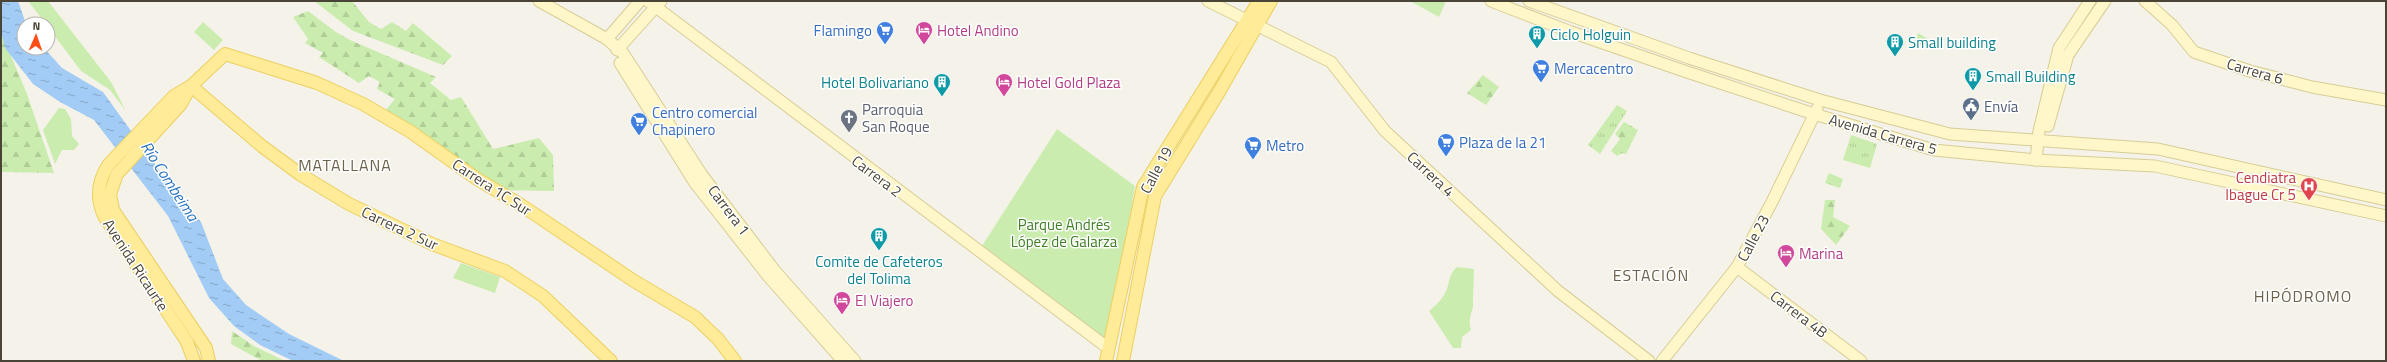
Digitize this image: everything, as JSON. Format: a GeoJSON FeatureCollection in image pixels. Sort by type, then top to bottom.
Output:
{"type":"FeatureCollection","features":[{"type":"Feature","properties":{"kind":"main road","name":"Carrera 1"},"geometry":{"type":"LineString","coordinates":[[539,1],[607,39],[617,50],[623,53],[702,175],[775,271],[855,361]]}},
{"type":"Feature","properties":{"kind":"main road"},"geometry":{"type":"LineString","coordinates":[[607,39],[640,1]]}},
{"type":"Feature","properties":{"kind":"main road","name":"Carrera 4"},"geometry":{"type":"LineString","coordinates":[[1208,1],[1254,22],[1331,62],[1385,131],[1558,291],[1649,361]]}},
{"type":"Feature","properties":{"kind":"main road","name":"Calle 19"},"geometry":{"type":"LineString","coordinates":[[1122,361],[1155,196],[1219,92],[1254,22],[1260,1]]}},
{"type":"Feature","properties":{"kind":"main road","name":"Calle 19"},"geometry":{"type":"LineString","coordinates":[[1106,361],[1143,187],[1254,22],[1271,1]]}},
{"type":"Feature","properties":{"kind":"main road"},"geometry":{"type":"LineString","coordinates":[[1254,22],[1275,1]]}},
{"type":"Feature","properties":{"kind":"main road","name":"Avenida Carrera 5"},"geometry":{"type":"LineString","coordinates":[[1491,1],[1571,32],[1814,114],[1934,150],[2036,160],[2155,166],[2386,216]]}},
{"type":"Feature","properties":{"kind":"main road","name":"Avenida Carrera 5"},"geometry":{"type":"LineString","coordinates":[[1529,1],[1689,58],[1820,100],[1950,134],[2039,142],[2158,149],[2386,200]]}},
{"type":"Feature","properties":{"kind":"main road"},"geometry":{"type":"LineString","coordinates":[[2036,160],[2039,131],[2059,48],[2090,1]]}},
{"type":"Feature","properties":{"kind":"main road"},"geometry":{"type":"LineString","coordinates":[[2039,142],[2046,132],[2068,55],[2105,1]]}},
{"type":"Feature","properties":{"kind":"main road","name":"Carrera 6"},"geometry":{"type":"LineString","coordinates":[[2145,1],[2172,25],[2194,52],[2250,71],[2312,87],[2386,100]]}},
{"type":"Feature","properties":{"kind":"main road"},"geometry":{"type":"LineString","coordinates":[[617,50],[655,3]]}},
{"type":"Feature","properties":{"kind":"main road","name":"Carrera 2"},"geometry":{"type":"LineString","coordinates":[[655,3],[1108,348]]}},
{"type":"Feature","properties":{"kind":"main road","name":"Carrera 1"},"geometry":{"type":"LineString","coordinates":[[617,50],[617,58],[695,183],[768,276],[843,361]]}},
{"type":"Feature","properties":{"kind":"main road","name":"Carrera 1C Sur"},"geometry":{"type":"LineString","coordinates":[[191,86],[225,54],[317,83],[362,104],[411,132],[477,179],[521,205],[634,281],[695,317],[735,361]]}},
{"type":"Feature","properties":{"kind":"main road"},"geometry":{"type":"LineString","coordinates":[[191,86],[180,104],[117,174],[110,194],[113,210],[206,348],[209,361]]}},
{"type":"Feature","properties":{"kind":"main road","name":"Avenida Ricaurte"},"geometry":{"type":"LineString","coordinates":[[191,86],[174,96],[109,164],[100,182],[99,202],[101,210],[187,342],[194,361]]}},
{"type":"Feature","properties":{"kind":"main road","name":"Carrera 2 Sur"},"geometry":{"type":"LineString","coordinates":[[191,86],[263,147],[301,175],[349,204],[432,244],[505,271],[543,296],[612,361]]}},
{"type":"Feature","properties":{"kind":"main road","name":"Calle 23"},"geometry":{"type":"LineString","coordinates":[[1662,361],[1737,267],[1820,100]]}},
{"type":"Feature","properties":{"kind":"main road","name":"Carrera 4B"},"geometry":{"type":"LineString","coordinates":[[1737,267],[1861,361]]}},
{"type":"Feature","properties":{"kind":"main road"},"geometry":{"type":"LineString","coordinates":[[1116,313],[1123,318],[1132,314]]}},
{"type":"Feature","properties":{"kind":"main road"},"geometry":{"type":"LineString","coordinates":[[1108,348],[1116,345],[1128,336]]}},
{"type":"Feature","properties":{"kind":"green space"},"geometry":{"type":"Polygon","coordinates":[[[28,1],[48,1],[111,82],[126,111],[110,90],[81,71],[56,38],[56,16],[40,16],[28,1]]]}},
{"type":"Feature","properties":{"kind":"green space"},"geometry":{"type":"Polygon","coordinates":[[[314,1],[352,1],[369,22],[381,29],[392,22],[406,31],[413,23],[452,56],[443,65],[353,31],[314,1]]]}},
{"type":"Feature","properties":{"kind":"green space"},"geometry":{"type":"Polygon","coordinates":[[[1410,1],[1446,1],[1439,17],[1410,1]]]}},
{"type":"Feature","properties":{"kind":"green space"},"geometry":{"type":"Polygon","coordinates":[[[308,11],[336,32],[350,40],[436,77],[430,83],[451,100],[461,97],[493,149],[539,138],[553,155],[554,191],[501,190],[385,111],[395,99],[377,89],[380,82],[369,76],[359,83],[319,57],[323,53],[305,43],[308,39],[293,17],[308,11]]]}},
{"type":"Feature","properties":{"kind":"green space"},"geometry":{"type":"Polygon","coordinates":[[[203,22],[223,40],[214,50],[194,32],[203,22]]]}},
{"type":"Feature","properties":{"kind":"green space"},"geometry":{"type":"Polygon","coordinates":[[[1,32],[27,94],[54,173],[1,172],[1,32]]]}},
{"type":"Feature","properties":{"kind":"green space"},"geometry":{"type":"Polygon","coordinates":[[[1918,33],[1928,39],[1927,47],[1915,43],[1918,33]]]}},
{"type":"Feature","properties":{"kind":"green space"},"geometry":{"type":"Polygon","coordinates":[[[1483,75],[1499,87],[1486,105],[1467,93],[1483,75]]]}},
{"type":"Feature","properties":{"kind":"green space"},"geometry":{"type":"Polygon","coordinates":[[[1617,105],[1627,111],[1600,154],[1588,145],[1617,105]]]}},
{"type":"Feature","properties":{"kind":"green space"},"geometry":{"type":"Polygon","coordinates":[[[59,108],[65,109],[71,119],[72,136],[79,144],[74,150],[62,150],[55,164],[43,130],[59,108]]]}},
{"type":"Feature","properties":{"kind":"green space"},"geometry":{"type":"Polygon","coordinates":[[[1624,122],[1638,130],[1626,154],[1622,153],[1617,156],[1611,151],[1620,139],[1615,134],[1624,122]]]}},
{"type":"Feature","properties":{"kind":"green space","name":"Parque Andrés López de Galarza"},"geometry":{"type":"Polygon","coordinates":[[[1057,129],[1135,186],[1122,266],[1104,339],[982,246],[1057,129]]]}},
{"type":"Feature","properties":{"kind":"green space"},"geometry":{"type":"Polygon","coordinates":[[[1851,135],[1877,144],[1870,168],[1843,160],[1851,135]]]}},
{"type":"Feature","properties":{"kind":"green space"},"geometry":{"type":"Polygon","coordinates":[[[1829,173],[1843,179],[1840,188],[1825,183],[1829,173]]]}},
{"type":"Feature","properties":{"kind":"green space"},"geometry":{"type":"Polygon","coordinates":[[[1825,200],[1835,200],[1833,217],[1850,226],[1836,245],[1821,229],[1825,200]]]}},
{"type":"Feature","properties":{"kind":"green space"},"geometry":{"type":"Polygon","coordinates":[[[461,263],[500,277],[495,293],[453,278],[461,263]]]}},
{"type":"Feature","properties":{"kind":"green space"},"geometry":{"type":"Polygon","coordinates":[[[1457,267],[1474,269],[1473,306],[1470,317],[1471,330],[1462,337],[1461,348],[1453,348],[1429,311],[1443,296],[1447,289],[1451,275],[1457,267]]]}},
{"type":"Feature","properties":{"kind":"green space"},"geometry":{"type":"Polygon","coordinates":[[[232,331],[254,346],[285,361],[262,361],[231,344],[232,331]]]}},
{"type":"Feature","properties":{"kind":"water"},"geometry":{"type":"Polygon","coordinates":[[[1,1],[18,1],[23,16],[16,16],[16,56],[51,56],[62,68],[103,92],[175,192],[201,222],[223,279],[246,305],[289,334],[344,361],[293,361],[260,345],[234,326],[209,298],[168,216],[94,120],[60,102],[33,84],[5,48],[1,31],[1,1]]]}},
{"type":"Feature","properties":{"kind":"place","name":"Flamingo"},"geometry":{"type":"Point","coordinates":[885,45]}},
{"type":"Feature","properties":{"kind":"place","name":"Hotel Andino"},"geometry":{"type":"Point","coordinates":[924,45]}},
{"type":"Feature","properties":{"kind":"place","name":"Ciclo Holguin"},"geometry":{"type":"Point","coordinates":[1537,49]}},
{"type":"Feature","properties":{"kind":"place","name":"Small building"},"geometry":{"type":"Point","coordinates":[1895,57]}},
{"type":"Feature","properties":{"kind":"place","name":"Mercacentro"},"geometry":{"type":"Point","coordinates":[1541,83]}},
{"type":"Feature","properties":{"kind":"place","name":"Small Building"},"geometry":{"type":"Point","coordinates":[1973,91]}},
{"type":"Feature","properties":{"kind":"place","name":"Hotel Bolivariano"},"geometry":{"type":"Point","coordinates":[942,97]}},
{"type":"Feature","properties":{"kind":"place","name":"Hotel Gold Plaza"},"geometry":{"type":"Point","coordinates":[1004,97]}},
{"type":"Feature","properties":{"kind":"place","name":"Envía"},"geometry":{"type":"Point","coordinates":[1971,121]}},
{"type":"Feature","properties":{"kind":"place","name":"Parroquia San Roque"},"geometry":{"type":"Point","coordinates":[849,133]}},
{"type":"Feature","properties":{"kind":"place","name":"Centro comercial Chapinero"},"geometry":{"type":"Point","coordinates":[639,136]}},
{"type":"Feature","properties":{"kind":"place","name":"Plaza de la 21"},"geometry":{"type":"Point","coordinates":[1446,157]}},
{"type":"Feature","properties":{"kind":"place","name":"Metro"},"geometry":{"type":"Point","coordinates":[1253,160]}},
{"type":"Feature","properties":{"kind":"place","name":"Cendiatra Ibague Cr 5"},"geometry":{"type":"Point","coordinates":[2309,201]}},
{"type":"Feature","properties":{"kind":"place","name":"Comite de Cafeteros del Tolima"},"geometry":{"type":"Point","coordinates":[879,251]}},
{"type":"Feature","properties":{"kind":"place","name":"Marina"},"geometry":{"type":"Point","coordinates":[1786,268]}},
{"type":"Feature","properties":{"kind":"place","name":"El Viajero"},"geometry":{"type":"Point","coordinates":[842,315]}},
{"type":"Feature","properties":{"kind":"district","name":"MATALLANA"},"geometry":{"type":"Point","coordinates":[345,165]}},
{"type":"Feature","properties":{"kind":"district","name":"ESTACIÓN"},"geometry":{"type":"Point","coordinates":[1651,275]}},
{"type":"Feature","properties":{"kind":"district","name":"HIPÓDROMO"},"geometry":{"type":"Point","coordinates":[2303,296]}},
{"type":"Feature","properties":{"kind":"water label","name":"Río Combeima"},"geometry":{"type":"Point","coordinates":[170,181]}}]}
